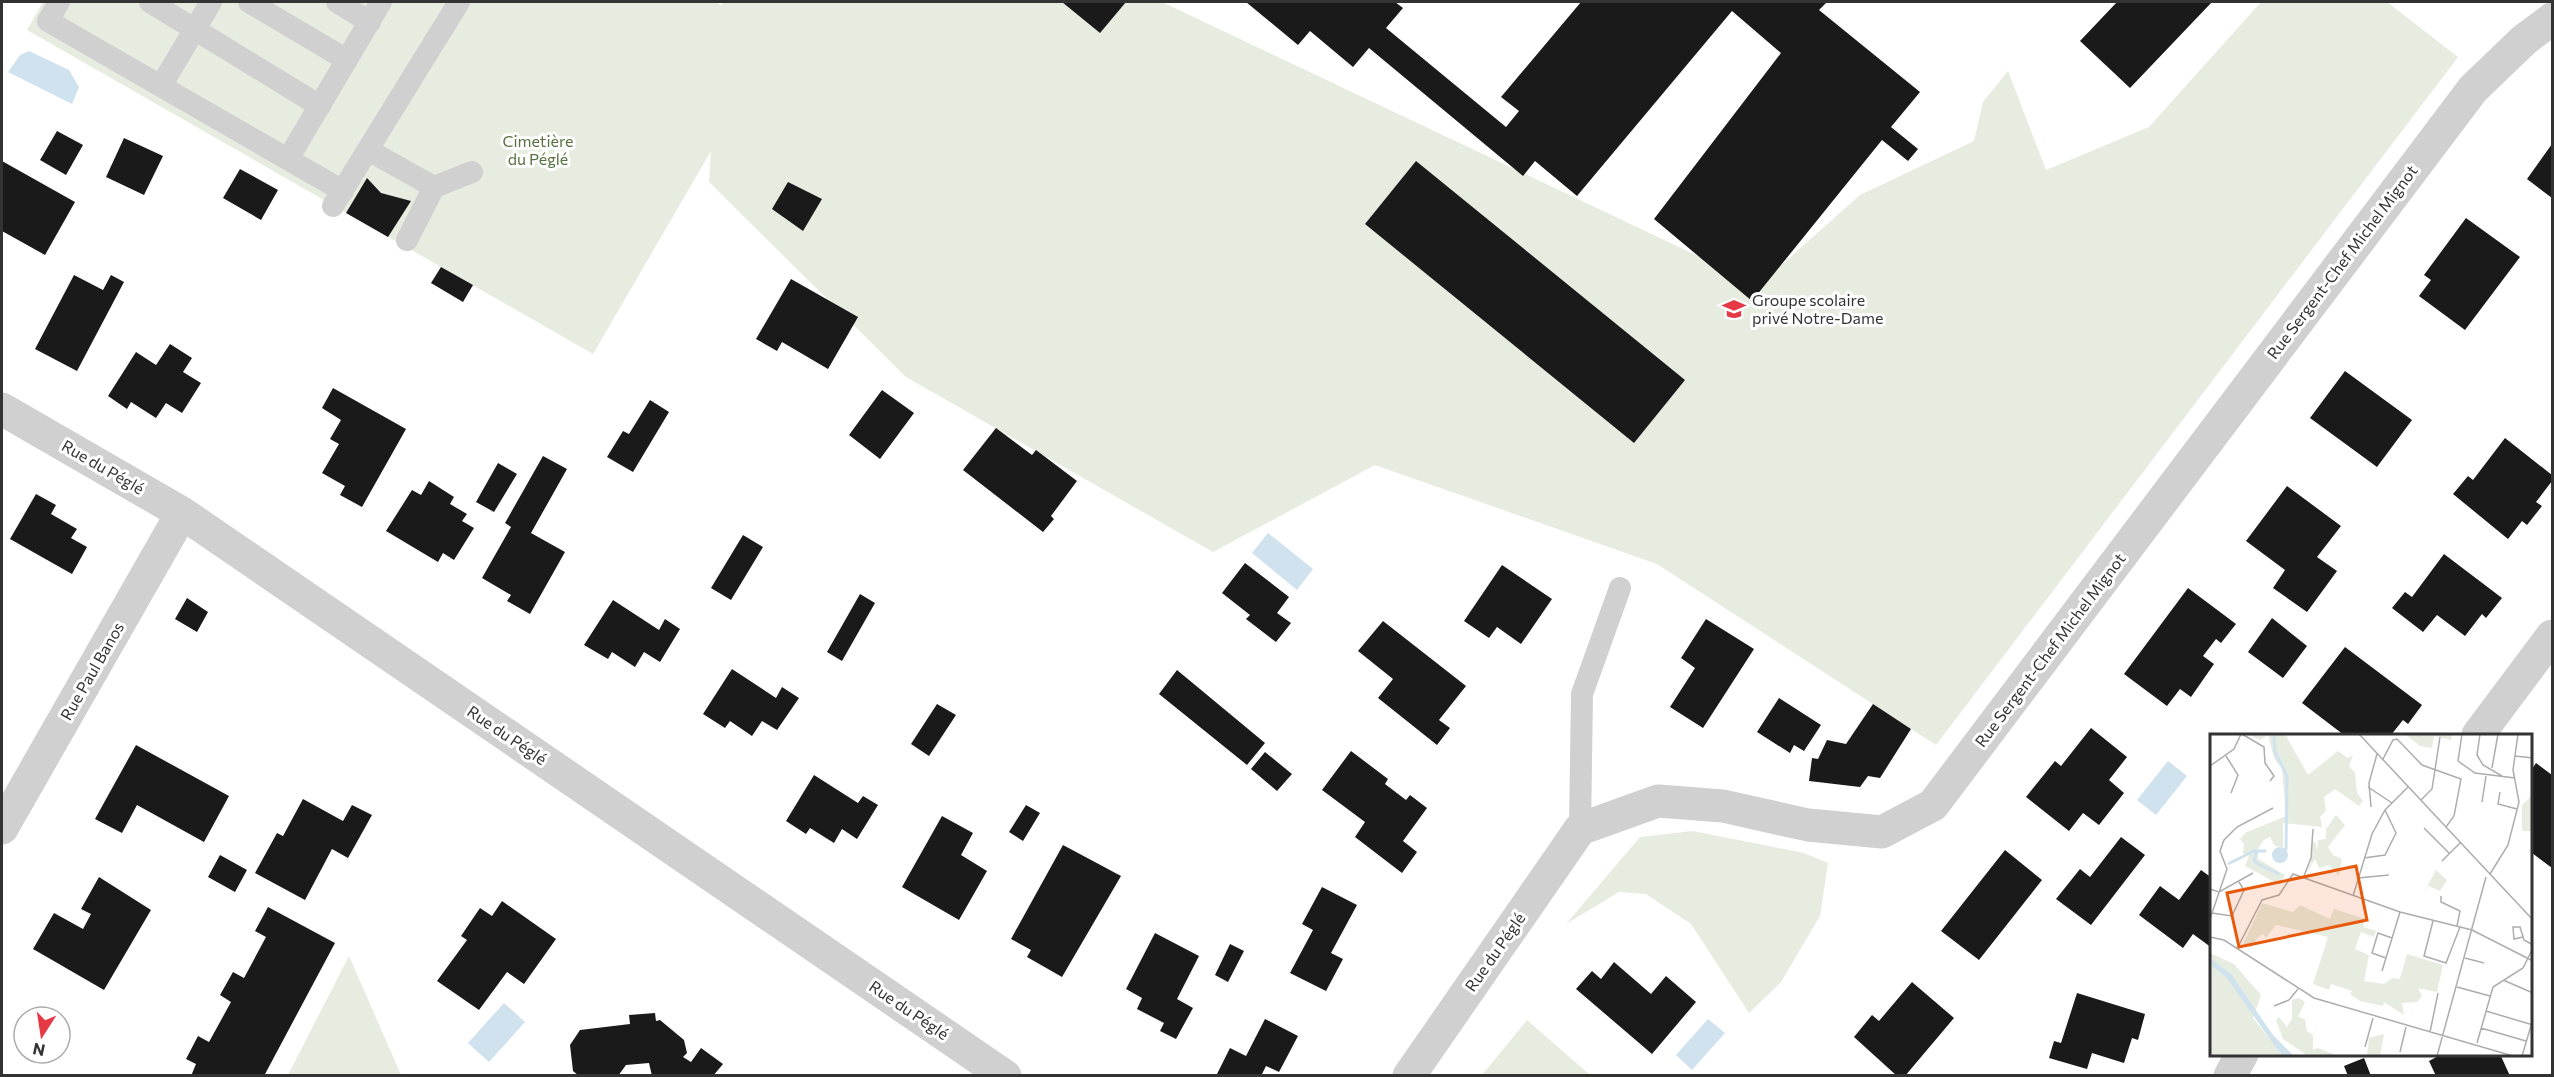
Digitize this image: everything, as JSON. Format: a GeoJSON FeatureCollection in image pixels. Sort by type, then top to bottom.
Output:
{"type":"FeatureCollection","features":[{"type":"Feature","properties":{"kind":"street","name":"Rue Sergent-Chef Michel Mignot"},"geometry":{"type":"LineString","coordinates":[[1580,829],[1658,801],[1723,806],[1808,825],[1882,832],[1933,805],[2473,89],[2524,40],[2553,19]]}},
{"type":"Feature","properties":{"kind":"street","name":"Rue du Péglé"},"geometry":{"type":"LineString","coordinates":[[2,409],[183,513],[1005,1076]]}},
{"type":"Feature","properties":{"kind":"street","name":"Rue Paul Banos"},"geometry":{"type":"LineString","coordinates":[[2,828],[183,513]]}},
{"type":"Feature","properties":{"kind":"street"},"geometry":{"type":"LineString","coordinates":[[2479,734],[2553,636]]}},
{"type":"Feature","properties":{"kind":"street","name":"Rue du Péglé"},"geometry":{"type":"LineString","coordinates":[[1409,1076],[1580,829]]}},
{"type":"Feature","properties":{"kind":"street"},"geometry":{"type":"LineString","coordinates":[[2230,1076],[2241,1056]]}},
{"type":"Feature","properties":{"kind":"lane"},"geometry":{"type":"LineString","coordinates":[[59,2],[48,21],[288,159],[338,198],[459,2]]}},
{"type":"Feature","properties":{"kind":"lane"},"geometry":{"type":"LineString","coordinates":[[150,2],[320,106]]}},
{"type":"Feature","properties":{"kind":"lane"},"geometry":{"type":"LineString","coordinates":[[161,86],[211,2]]}},
{"type":"Feature","properties":{"kind":"lane"},"geometry":{"type":"LineString","coordinates":[[249,2],[347,60]]}},
{"type":"Feature","properties":{"kind":"lane"},"geometry":{"type":"LineString","coordinates":[[336,2],[369,22]]}},
{"type":"Feature","properties":{"kind":"lane"},"geometry":{"type":"LineString","coordinates":[[288,159],[381,2]]}},
{"type":"Feature","properties":{"kind":"lane"},"geometry":{"type":"LineString","coordinates":[[368,150],[434,187]]}},
{"type":"Feature","properties":{"kind":"lane"},"geometry":{"type":"LineString","coordinates":[[407,240],[434,187],[472,172]]}},
{"type":"Feature","properties":{"kind":"lane"},"geometry":{"type":"LineString","coordinates":[[1580,829],[1582,694],[1620,588]]}},
{"type":"Feature","properties":{"kind":"green space","name":"Groupe scolaire privé Notre-Dame"},"geometry":{"type":"Polygon","coordinates":[[[43,2],[716,2],[722,6],[722,2],[1162,2],[1759,285],[1860,195],[1974,141],[1983,102],[2008,71],[2046,170],[2149,127],[2261,2],[2387,2],[2458,57],[1936,745],[1657,564],[1375,465],[1213,552],[906,377],[709,182],[711,151],[593,354],[27,30],[43,2]]]}},
{"type":"Feature","properties":{"kind":"green space"},"geometry":{"type":"Polygon","coordinates":[[[1693,831],[1804,853],[1828,863],[1820,916],[1781,982],[1749,1013],[1691,924],[1646,894],[1619,892],[1566,924],[1640,837],[1693,831]]]}},
{"type":"Feature","properties":{"kind":"green space"},"geometry":{"type":"Polygon","coordinates":[[[349,956],[401,1075],[288,1075],[349,956]]]}},
{"type":"Feature","properties":{"kind":"green space"},"geometry":{"type":"Polygon","coordinates":[[[1527,1020],[1590,1075],[1482,1075],[1527,1020]]]}},
{"type":"Feature","properties":{"kind":"water"},"geometry":{"type":"Polygon","coordinates":[[[29,51],[69,70],[79,87],[72,104],[8,72],[20,55],[29,51]]]}},
{"type":"Feature","properties":{"kind":"water"},"geometry":{"type":"Polygon","coordinates":[[[1268,533],[1313,569],[1297,590],[1252,553],[1268,533]]]}},
{"type":"Feature","properties":{"kind":"water"},"geometry":{"type":"Polygon","coordinates":[[[2168,761],[2187,776],[2156,815],[2137,800],[2168,761]]]}},
{"type":"Feature","properties":{"kind":"water"},"geometry":{"type":"Polygon","coordinates":[[[504,1003],[525,1022],[489,1062],[468,1043],[504,1003]]]}},
{"type":"Feature","properties":{"kind":"water"},"geometry":{"type":"Polygon","coordinates":[[[1708,1019],[1725,1033],[1692,1070],[1676,1055],[1708,1019]]]}},
{"type":"Feature","properties":{"kind":"building"},"geometry":{"type":"Polygon","coordinates":[[[1062,2],[1126,2],[1100,33],[1062,2]]]}},
{"type":"Feature","properties":{"kind":"building"},"geometry":{"type":"Polygon","coordinates":[[[1246,2],[1395,2],[1403,8],[1386,28],[1506,127],[1519,111],[1501,97],[1581,2],[1827,2],[1819,10],[1920,92],[1891,127],[1918,149],[1908,161],[1882,140],[1752,301],[1654,219],[1781,53],[1732,11],[1577,196],[1535,161],[1523,176],[1369,48],[1353,67],[1310,31],[1298,45],[1246,2]]]}},
{"type":"Feature","properties":{"kind":"building"},"geometry":{"type":"Polygon","coordinates":[[[2117,2],[2212,2],[2130,88],[2080,41],[2117,2]]]}},
{"type":"Feature","properties":{"kind":"building"},"geometry":{"type":"Polygon","coordinates":[[[57,131],[83,145],[66,175],[40,160],[57,131]]]}},
{"type":"Feature","properties":{"kind":"building"},"geometry":{"type":"Polygon","coordinates":[[[124,138],[163,156],[144,195],[106,177],[124,138]]]}},
{"type":"Feature","properties":{"kind":"building"},"geometry":{"type":"Polygon","coordinates":[[[2552,144],[2552,198],[2527,179],[2552,144]]]}},
{"type":"Feature","properties":{"kind":"building"},"geometry":{"type":"Polygon","coordinates":[[[2,161],[75,202],[45,255],[2,231],[2,161]]]}},
{"type":"Feature","properties":{"kind":"building"},"geometry":{"type":"Polygon","coordinates":[[[1416,161],[1685,380],[1634,443],[1365,224],[1416,161]]]}},
{"type":"Feature","properties":{"kind":"building"},"geometry":{"type":"Polygon","coordinates":[[[240,169],[278,190],[261,220],[223,198],[240,169]]]}},
{"type":"Feature","properties":{"kind":"building"},"geometry":{"type":"Polygon","coordinates":[[[367,178],[381,193],[411,201],[388,237],[346,213],[367,178]]]}},
{"type":"Feature","properties":{"kind":"building"},"geometry":{"type":"Polygon","coordinates":[[[788,182],[822,199],[803,231],[772,209],[788,182]]]}},
{"type":"Feature","properties":{"kind":"building"},"geometry":{"type":"Polygon","coordinates":[[[2466,218],[2520,257],[2465,330],[2419,296],[2431,280],[2424,275],[2466,218]]]}},
{"type":"Feature","properties":{"kind":"building"},"geometry":{"type":"Polygon","coordinates":[[[441,267],[473,285],[463,302],[431,283],[441,267]]]}},
{"type":"Feature","properties":{"kind":"building"},"geometry":{"type":"Polygon","coordinates":[[[74,275],[103,290],[111,275],[124,282],[77,371],[35,349],[74,275]]]}},
{"type":"Feature","properties":{"kind":"building"},"geometry":{"type":"Polygon","coordinates":[[[791,279],[858,317],[828,369],[782,342],[777,351],[756,339],[791,279]]]}},
{"type":"Feature","properties":{"kind":"building"},"geometry":{"type":"Polygon","coordinates":[[[170,344],[192,358],[183,372],[201,383],[182,413],[166,403],[156,418],[131,402],[127,409],[108,396],[136,352],[156,365],[170,344]]]}},
{"type":"Feature","properties":{"kind":"building"},"geometry":{"type":"Polygon","coordinates":[[[2345,371],[2412,420],[2377,467],[2310,418],[2345,371]]]}},
{"type":"Feature","properties":{"kind":"building"},"geometry":{"type":"Polygon","coordinates":[[[333,388],[406,429],[362,507],[340,495],[345,486],[322,473],[339,444],[330,439],[341,420],[322,408],[333,388]]]}},
{"type":"Feature","properties":{"kind":"building"},"geometry":{"type":"Polygon","coordinates":[[[882,390],[914,413],[880,459],[849,435],[882,390]]]}},
{"type":"Feature","properties":{"kind":"building"},"geometry":{"type":"Polygon","coordinates":[[[650,400],[669,412],[633,472],[607,457],[623,431],[629,434],[650,400]]]}},
{"type":"Feature","properties":{"kind":"building"},"geometry":{"type":"Polygon","coordinates":[[[996,428],[1032,455],[1036,450],[1077,481],[1051,516],[1054,519],[1043,532],[963,470],[996,428]]]}},
{"type":"Feature","properties":{"kind":"building"},"geometry":{"type":"Polygon","coordinates":[[[2505,438],[2552,475],[2552,481],[2536,502],[2542,506],[2527,525],[2522,521],[2508,539],[2453,494],[2468,476],[2473,480],[2505,438]]]}},
{"type":"Feature","properties":{"kind":"building"},"geometry":{"type":"Polygon","coordinates":[[[543,456],[567,469],[531,533],[565,552],[530,614],[507,601],[511,595],[482,578],[511,527],[505,523],[543,456]]]}},
{"type":"Feature","properties":{"kind":"building"},"geometry":{"type":"Polygon","coordinates":[[[498,463],[517,474],[494,512],[476,502],[498,463]]]}},
{"type":"Feature","properties":{"kind":"building"},"geometry":{"type":"Polygon","coordinates":[[[429,481],[454,497],[450,504],[467,514],[462,521],[474,528],[454,560],[443,553],[438,562],[386,531],[412,490],[421,495],[429,481]]]}},
{"type":"Feature","properties":{"kind":"building"},"geometry":{"type":"Polygon","coordinates":[[[2287,486],[2341,526],[2317,557],[2337,571],[2307,612],[2273,588],[2285,570],[2246,541],[2287,486]]]}},
{"type":"Feature","properties":{"kind":"building"},"geometry":{"type":"Polygon","coordinates":[[[36,494],[56,505],[51,514],[77,529],[71,538],[87,547],[72,574],[10,539],[36,494]]]}},
{"type":"Feature","properties":{"kind":"building"},"geometry":{"type":"Polygon","coordinates":[[[743,535],[763,547],[731,600],[711,588],[743,535]]]}},
{"type":"Feature","properties":{"kind":"building"},"geometry":{"type":"Polygon","coordinates":[[[2444,554],[2502,598],[2486,618],[2482,614],[2465,636],[2437,615],[2423,632],[2392,608],[2405,592],[2412,597],[2444,554]]]}},
{"type":"Feature","properties":{"kind":"building"},"geometry":{"type":"Polygon","coordinates":[[[1245,563],[1289,597],[1277,613],[1291,623],[1276,642],[1246,619],[1250,615],[1222,593],[1245,563]]]}},
{"type":"Feature","properties":{"kind":"building"},"geometry":{"type":"Polygon","coordinates":[[[1502,565],[1552,599],[1521,644],[1497,627],[1489,638],[1464,621],[1502,565]]]}},
{"type":"Feature","properties":{"kind":"building"},"geometry":{"type":"Polygon","coordinates":[[[2188,588],[2236,624],[2221,643],[2216,639],[2203,656],[2214,664],[2191,697],[2180,689],[2167,706],[2124,674],[2188,588]]]}},
{"type":"Feature","properties":{"kind":"building"},"geometry":{"type":"Polygon","coordinates":[[[860,594],[875,603],[842,661],[827,652],[860,594]]]}},
{"type":"Feature","properties":{"kind":"building"},"geometry":{"type":"Polygon","coordinates":[[[187,598],[208,612],[197,632],[175,619],[187,598]]]}},
{"type":"Feature","properties":{"kind":"building"},"geometry":{"type":"Polygon","coordinates":[[[613,600],[659,630],[665,619],[680,629],[660,662],[644,652],[635,667],[612,652],[608,659],[584,645],[613,600]]]}},
{"type":"Feature","properties":{"kind":"building"},"geometry":{"type":"Polygon","coordinates":[[[2272,618],[2307,646],[2283,678],[2248,652],[2272,618]]]}},
{"type":"Feature","properties":{"kind":"building"},"geometry":{"type":"Polygon","coordinates":[[[1706,619],[1754,649],[1703,728],[1670,707],[1695,668],[1681,658],[1706,619]]]}},
{"type":"Feature","properties":{"kind":"building"},"geometry":{"type":"Polygon","coordinates":[[[1383,621],[1466,686],[1439,720],[1450,728],[1437,745],[1378,698],[1393,679],[1358,651],[1383,621]]]}},
{"type":"Feature","properties":{"kind":"building"},"geometry":{"type":"Polygon","coordinates":[[[2345,647],[2422,705],[2408,724],[2403,720],[2392,734],[2343,734],[2302,703],[2345,647]]]}},
{"type":"Feature","properties":{"kind":"building"},"geometry":{"type":"Polygon","coordinates":[[[732,669],[776,698],[782,687],[799,698],[777,730],[762,721],[752,736],[730,721],[725,728],[703,714],[732,669]]]}},
{"type":"Feature","properties":{"kind":"building"},"geometry":{"type":"Polygon","coordinates":[[[1177,670],[1265,743],[1247,765],[1159,694],[1177,670]]]}},
{"type":"Feature","properties":{"kind":"building"},"geometry":{"type":"Polygon","coordinates":[[[1779,698],[1821,725],[1804,751],[1794,745],[1790,753],[1757,732],[1779,698]]]}},
{"type":"Feature","properties":{"kind":"building"},"geometry":{"type":"Polygon","coordinates":[[[937,704],[956,715],[929,756],[911,744],[937,704]]]}},
{"type":"Feature","properties":{"kind":"building"},"geometry":{"type":"Polygon","coordinates":[[[1873,704],[1911,729],[1880,778],[1868,776],[1860,787],[1809,781],[1812,758],[1818,759],[1827,740],[1846,744],[1873,704]]]}},
{"type":"Feature","properties":{"kind":"building"},"geometry":{"type":"Polygon","coordinates":[[[2091,728],[2127,757],[2109,780],[2124,793],[2099,825],[2083,813],[2069,831],[2026,797],[2055,761],[2061,766],[2091,728]]]}},
{"type":"Feature","properties":{"kind":"building"},"geometry":{"type":"Polygon","coordinates":[[[136,745],[229,796],[204,842],[137,805],[122,833],[95,819],[136,745]]]}},
{"type":"Feature","properties":{"kind":"building"},"geometry":{"type":"Polygon","coordinates":[[[1351,751],[1388,779],[1385,784],[1406,800],[1410,795],[1427,808],[1403,841],[1417,852],[1402,873],[1355,837],[1365,822],[1322,790],[1351,751]]]}},
{"type":"Feature","properties":{"kind":"building"},"geometry":{"type":"Polygon","coordinates":[[[1265,752],[1292,774],[1277,791],[1251,769],[1265,752]]]}},
{"type":"Feature","properties":{"kind":"building"},"geometry":{"type":"Polygon","coordinates":[[[2536,763],[2552,775],[2552,868],[2533,854],[2533,768],[2536,763]]]}},
{"type":"Feature","properties":{"kind":"building"},"geometry":{"type":"Polygon","coordinates":[[[814,775],[858,803],[863,796],[878,805],[857,839],[842,829],[834,843],[810,828],[806,834],[786,821],[814,775]]]}},
{"type":"Feature","properties":{"kind":"building"},"geometry":{"type":"Polygon","coordinates":[[[303,799],[343,821],[352,805],[372,815],[348,858],[332,849],[305,900],[255,873],[277,833],[283,836],[303,799]]]}},
{"type":"Feature","properties":{"kind":"building"},"geometry":{"type":"Polygon","coordinates":[[[1026,805],[1040,813],[1023,841],[1009,832],[1026,805]]]}},
{"type":"Feature","properties":{"kind":"building"},"geometry":{"type":"Polygon","coordinates":[[[942,816],[973,833],[961,855],[987,871],[959,920],[902,887],[942,816]]]}},
{"type":"Feature","properties":{"kind":"building"},"geometry":{"type":"Polygon","coordinates":[[[2121,837],[2145,855],[2091,925],[2056,899],[2080,869],[2090,877],[2121,837]]]}},
{"type":"Feature","properties":{"kind":"building"},"geometry":{"type":"Polygon","coordinates":[[[1063,845],[1121,876],[1062,977],[1027,957],[1031,950],[1011,939],[1063,845]]]}},
{"type":"Feature","properties":{"kind":"building"},"geometry":{"type":"Polygon","coordinates":[[[2005,850],[2042,880],[1979,960],[1941,931],[2005,850]]]}},
{"type":"Feature","properties":{"kind":"building"},"geometry":{"type":"Polygon","coordinates":[[[220,855],[247,870],[235,892],[208,877],[220,855]]]}},
{"type":"Feature","properties":{"kind":"building"},"geometry":{"type":"Polygon","coordinates":[[[2201,870],[2210,877],[2210,947],[2193,934],[2183,948],[2139,915],[2160,886],[2179,900],[2201,870]]]}},
{"type":"Feature","properties":{"kind":"building"},"geometry":{"type":"Polygon","coordinates":[[[99,877],[151,910],[104,990],[33,949],[54,913],[83,929],[91,914],[81,909],[99,877]]]}},
{"type":"Feature","properties":{"kind":"building"},"geometry":{"type":"Polygon","coordinates":[[[1322,887],[1357,905],[1331,953],[1343,959],[1326,991],[1290,973],[1313,930],[1302,924],[1322,887]]]}},
{"type":"Feature","properties":{"kind":"building"},"geometry":{"type":"Polygon","coordinates":[[[502,901],[556,939],[524,984],[507,972],[479,1010],[437,981],[467,940],[461,936],[480,908],[492,916],[502,901]]]}},
{"type":"Feature","properties":{"kind":"building"},"geometry":{"type":"Polygon","coordinates":[[[268,907],[335,943],[264,1076],[191,1076],[196,1064],[186,1059],[198,1036],[209,1042],[231,1002],[220,995],[233,972],[244,978],[266,937],[255,931],[268,907]]]}},
{"type":"Feature","properties":{"kind":"building"},"geometry":{"type":"Polygon","coordinates":[[[1155,933],[1199,956],[1177,999],[1193,1008],[1176,1039],[1160,1031],[1164,1023],[1137,1009],[1142,998],[1126,989],[1155,933]]]}},
{"type":"Feature","properties":{"kind":"building"},"geometry":{"type":"Polygon","coordinates":[[[1230,944],[1244,951],[1228,982],[1215,975],[1230,944]]]}},
{"type":"Feature","properties":{"kind":"building"},"geometry":{"type":"Polygon","coordinates":[[[1614,962],[1651,994],[1666,976],[1696,1002],[1652,1054],[1576,989],[1592,971],[1601,979],[1614,962]]]}},
{"type":"Feature","properties":{"kind":"building"},"geometry":{"type":"Polygon","coordinates":[[[1912,982],[1954,1018],[1905,1076],[1897,1076],[1854,1037],[1872,1015],[1879,1021],[1912,982]]]}},
{"type":"Feature","properties":{"kind":"building"},"geometry":{"type":"Polygon","coordinates":[[[2077,993],[2145,1014],[2138,1040],[2132,1038],[2124,1063],[2092,1053],[2087,1069],[2049,1058],[2054,1041],[2061,1043],[2077,993]]]}},
{"type":"Feature","properties":{"kind":"building"},"geometry":{"type":"Polygon","coordinates":[[[655,1013],[656,1021],[660,1020],[684,1040],[687,1053],[683,1057],[691,1062],[701,1048],[723,1064],[713,1076],[652,1076],[649,1063],[626,1065],[618,1076],[579,1076],[573,1071],[570,1045],[580,1030],[630,1024],[629,1015],[655,1013]]]}},
{"type":"Feature","properties":{"kind":"building"},"geometry":{"type":"Polygon","coordinates":[[[1265,1019],[1298,1036],[1279,1072],[1266,1066],[1261,1076],[1216,1076],[1230,1048],[1246,1056],[1265,1019]]]}},
{"type":"Feature","properties":{"kind":"building"},"geometry":{"type":"Polygon","coordinates":[[[2438,1056],[2501,1056],[2510,1076],[2436,1076],[2429,1061],[2438,1056]]]}},
{"type":"Feature","properties":{"kind":"building"},"geometry":{"type":"Polygon","coordinates":[[[2364,1058],[2371,1076],[2348,1076],[2344,1066],[2364,1058]]]}},
{"type":"Feature","properties":{"kind":"place","name":"Groupe scolaire privé Notre-Dame"},"geometry":{"type":"Point","coordinates":[1734,309]}},
{"type":"Feature","properties":{"kind":"park label","name":"Cimetière du Péglé"},"geometry":{"type":"Point","coordinates":[538,150]}}]}
